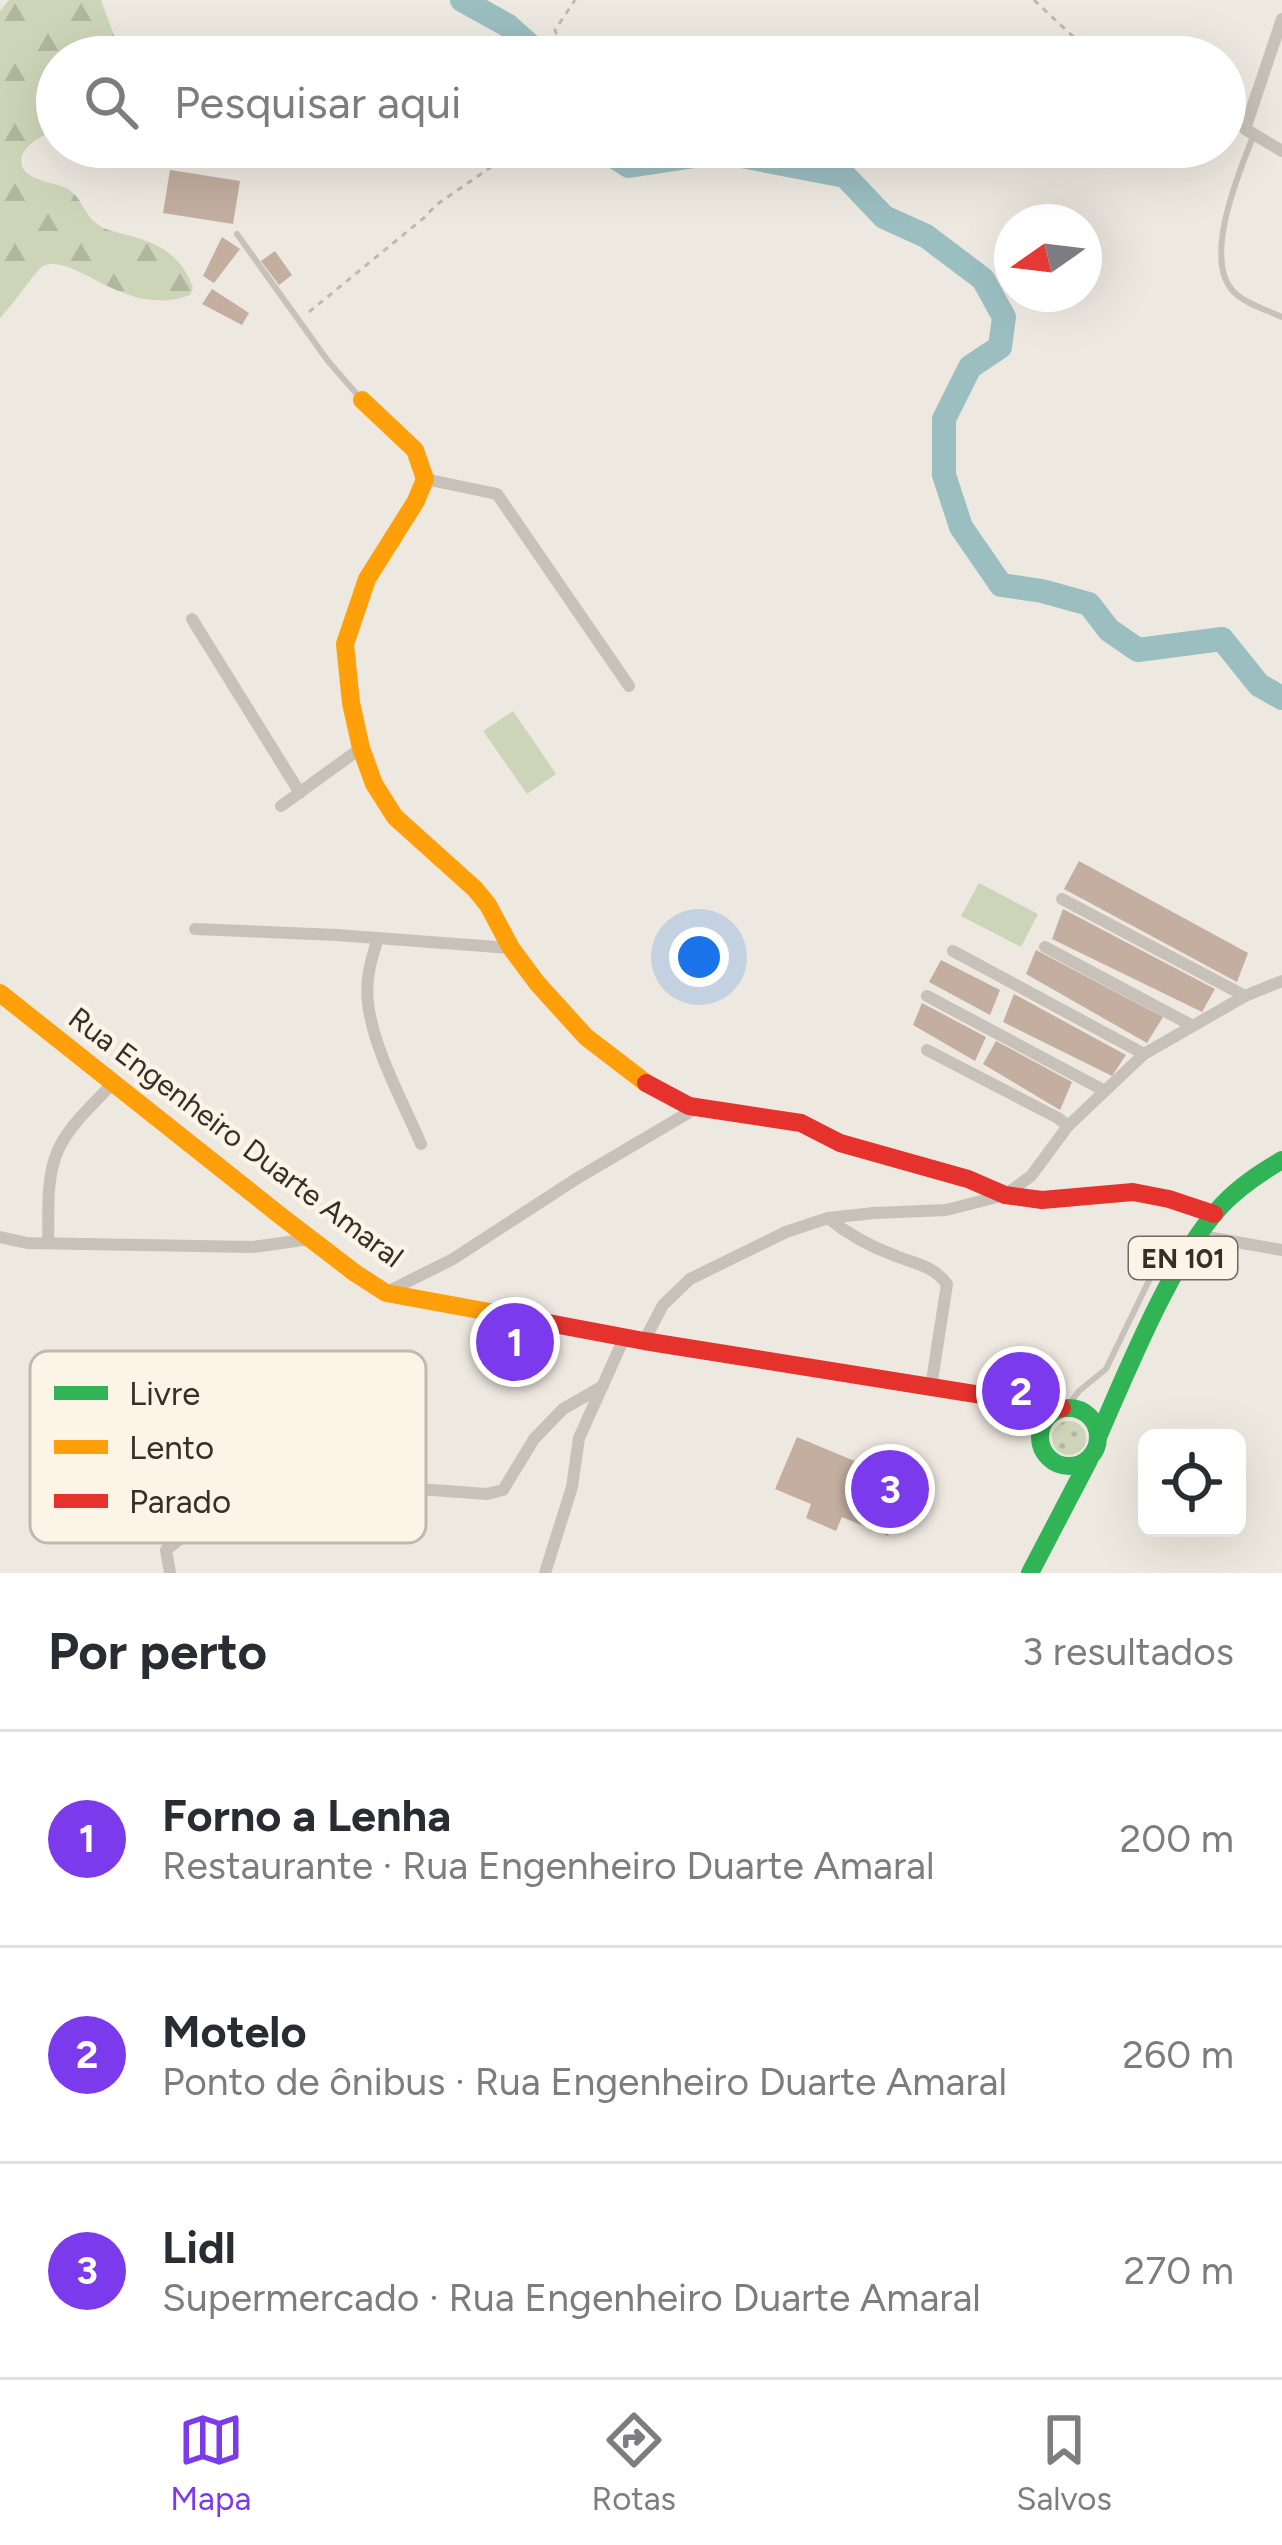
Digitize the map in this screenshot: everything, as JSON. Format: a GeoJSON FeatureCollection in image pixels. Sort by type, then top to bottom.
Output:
{"type":"FeatureCollection","features":[{"type":"Feature","properties":{"kind":"main road"},"geometry":{"type":"LineString","coordinates":[[362,400],[415,450],[425,478],[416,501],[367,579],[345,644],[361,748],[374,784],[395,817],[463,875],[488,904],[536,983],[586,1037],[640,1081],[689,1106],[801,1124],[840,1143],[968,1178],[1005,1196],[1042,1200],[1133,1192],[1214,1214]]}},
{"type":"Feature","properties":{"kind":"main road","name":"Rua Engenheiro Duarte Amaral"},"geometry":{"type":"LineString","coordinates":[[0,993],[310,1239],[386,1292],[1066,1408]]}},
{"type":"Feature","properties":{"kind":"main road","name":"EN 101"},"geometry":{"type":"LineString","coordinates":[[1030,1573],[1096,1448],[1120,1385],[1196,1235],[1253,1175],[1282,1160]]}},
{"type":"Feature","properties":{"kind":"main road"},"geometry":{"type":"LineString","coordinates":[[1065,1502],[1064,1482],[1040,1445],[1041,1426],[1046,1418],[1120,1385]]}},
{"type":"Feature","properties":{"kind":"main road"},"geometry":{"type":"LineString","coordinates":[[1014,1400],[1027,1407],[1041,1426]]}},
{"type":"Feature","properties":{"kind":"main road"},"geometry":{"type":"LineString","coordinates":[[1066,1408],[1090,1417],[1099,1437]]}},
{"type":"Feature","properties":{"kind":"main road"},"geometry":{"type":"LineString","coordinates":[[1055,1464],[1079,1465],[1090,1458]]}},
{"type":"Feature","properties":{"kind":"street"},"geometry":{"type":"LineString","coordinates":[[1246,126],[1282,19]]}},
{"type":"Feature","properties":{"kind":"street"},"geometry":{"type":"LineString","coordinates":[[1246,130],[1282,151]]}},
{"type":"Feature","properties":{"kind":"street"},"geometry":{"type":"LineString","coordinates":[[425,478],[497,494],[629,686]]}},
{"type":"Feature","properties":{"kind":"street"},"geometry":{"type":"LineString","coordinates":[[192,619],[300,793]]}},
{"type":"Feature","properties":{"kind":"street"},"geometry":{"type":"LineString","coordinates":[[281,806],[361,748]]}},
{"type":"Feature","properties":{"kind":"street"},"geometry":{"type":"LineString","coordinates":[[1062,899],[1245,995]]}},
{"type":"Feature","properties":{"kind":"street"},"geometry":{"type":"LineString","coordinates":[[195,929],[511,948]]}},
{"type":"Feature","properties":{"kind":"street"},"geometry":{"type":"LineString","coordinates":[[378,938],[368,968],[368,1003],[376,1038],[421,1144]]}},
{"type":"Feature","properties":{"kind":"street"},"geometry":{"type":"LineString","coordinates":[[1045,946],[1191,1025]]}},
{"type":"Feature","properties":{"kind":"street"},"geometry":{"type":"LineString","coordinates":[[953,951],[1144,1054]]}},
{"type":"Feature","properties":{"kind":"street"},"geometry":{"type":"LineString","coordinates":[[545,1573],[572,1487],[579,1438],[602,1386],[635,1338],[690,1280],[786,1232],[828,1218],[946,1210],[1005,1196],[1031,1176],[1068,1126],[1144,1054],[1245,995],[1282,981]]}},
{"type":"Feature","properties":{"kind":"street"},"geometry":{"type":"LineString","coordinates":[[927,996],[1106,1091]]}},
{"type":"Feature","properties":{"kind":"street"},"geometry":{"type":"LineString","coordinates":[[927,1049],[1068,1126]]}},
{"type":"Feature","properties":{"kind":"street"},"geometry":{"type":"LineString","coordinates":[[49,1243],[49,1182],[55,1157],[61,1143],[113,1083]]}},
{"type":"Feature","properties":{"kind":"street"},"geometry":{"type":"LineString","coordinates":[[386,1292],[453,1259],[698,1108]]}},
{"type":"Feature","properties":{"kind":"street"},"geometry":{"type":"LineString","coordinates":[[828,1218],[848,1235],[936,1270],[946,1284],[932,1387]]}},
{"type":"Feature","properties":{"kind":"street"},"geometry":{"type":"LineString","coordinates":[[1196,1235],[1282,1250]]}},
{"type":"Feature","properties":{"kind":"street"},"geometry":{"type":"LineString","coordinates":[[0,1238],[27,1243],[253,1246],[310,1239]]}},
{"type":"Feature","properties":{"kind":"street"},"geometry":{"type":"LineString","coordinates":[[426,1490],[487,1494],[503,1490],[548,1424],[563,1409],[602,1386]]}},
{"type":"Feature","properties":{"kind":"street"},"geometry":{"type":"LineString","coordinates":[[170,1573],[166,1550],[175,1543]]}},
{"type":"Feature","properties":{"kind":"lane"},"geometry":{"type":"LineString","coordinates":[[1246,155],[1254,134]]}},
{"type":"Feature","properties":{"kind":"lane"},"geometry":{"type":"LineString","coordinates":[[1241,168],[1228,202],[1223,266],[1229,287],[1237,294],[1282,317]]}},
{"type":"Feature","properties":{"kind":"lane"},"geometry":{"type":"LineString","coordinates":[[237,234],[328,361],[362,400]]}},
{"type":"Feature","properties":{"kind":"lane"},"geometry":{"type":"LineString","coordinates":[[1066,1408],[1106,1369],[1169,1240]]}},
{"type":"Feature","properties":{"kind":"lane"},"geometry":{"type":"LineString","coordinates":[[1161,1256],[1180,1264]]}},
{"type":"Feature","properties":{"kind":"path"},"geometry":{"type":"LineString","coordinates":[[557,36],[555,30],[575,0]]}},
{"type":"Feature","properties":{"kind":"path"},"geometry":{"type":"LineString","coordinates":[[1034,0],[1073,36]]}},
{"type":"Feature","properties":{"kind":"path"},"geometry":{"type":"LineString","coordinates":[[299,320],[436,205],[490,168]]}},
{"type":"Feature","properties":{"kind":"green space"},"geometry":{"type":"Polygon","coordinates":[[[9,0],[101,0],[114,36],[36,36],[36,140],[23,154],[23,168],[71,191],[102,227],[166,251],[188,276],[193,288],[190,295],[145,299],[56,264],[43,266],[0,318],[0,11],[9,0]]]}},
{"type":"Feature","properties":{"kind":"green space"},"geometry":{"type":"Polygon","coordinates":[[[513,711],[556,774],[527,794],[483,731],[513,711]]]}},
{"type":"Feature","properties":{"kind":"green space"},"geometry":{"type":"Polygon","coordinates":[[[979,883],[1038,914],[1021,947],[961,916],[979,883]]]}},
{"type":"Feature","properties":{"kind":"green space"},"geometry":{"type":"Polygon","coordinates":[[[1069,1421],[1081,1426],[1086,1438],[1081,1450],[1069,1455],[1057,1450],[1052,1438],[1057,1426],[1069,1421]]]}},
{"type":"Feature","properties":{"kind":"building"},"geometry":{"type":"Polygon","coordinates":[[[170,170],[240,181],[233,224],[163,213],[170,170]]]}},
{"type":"Feature","properties":{"kind":"building"},"geometry":{"type":"Polygon","coordinates":[[[222,237],[240,249],[214,283],[203,276],[222,237]]]}},
{"type":"Feature","properties":{"kind":"building"},"geometry":{"type":"Polygon","coordinates":[[[275,251],[292,275],[279,285],[261,261],[275,251]]]}},
{"type":"Feature","properties":{"kind":"building"},"geometry":{"type":"Polygon","coordinates":[[[212,289],[249,313],[242,325],[202,304],[212,289]]]}},
{"type":"Feature","properties":{"kind":"building"},"geometry":{"type":"Polygon","coordinates":[[[1079,861],[1248,953],[1237,982],[1064,889],[1079,861]]]}},
{"type":"Feature","properties":{"kind":"building"},"geometry":{"type":"Polygon","coordinates":[[[1063,909],[1215,989],[1202,1012],[1052,939],[1063,909]]]}},
{"type":"Feature","properties":{"kind":"building"},"geometry":{"type":"Polygon","coordinates":[[[1036,950],[1163,1017],[1147,1043],[1026,974],[1036,950]]]}},
{"type":"Feature","properties":{"kind":"building"},"geometry":{"type":"Polygon","coordinates":[[[941,960],[1000,990],[990,1015],[929,982],[941,960]]]}},
{"type":"Feature","properties":{"kind":"building"},"geometry":{"type":"Polygon","coordinates":[[[1014,994],[1126,1055],[1112,1076],[1003,1022],[1014,994]]]}},
{"type":"Feature","properties":{"kind":"building"},"geometry":{"type":"Polygon","coordinates":[[[922,1003],[986,1037],[975,1061],[913,1025],[922,1003]]]}},
{"type":"Feature","properties":{"kind":"building"},"geometry":{"type":"Polygon","coordinates":[[[996,1041],[1072,1082],[1060,1110],[983,1064],[996,1041]]]}},
{"type":"Feature","properties":{"kind":"building"},"geometry":{"type":"Polygon","coordinates":[[[797,1437],[910,1484],[888,1536],[842,1517],[836,1531],[806,1518],[811,1504],[775,1489],[797,1437]]]}},
{"type":"Feature","properties":{"kind":"waterway"},"geometry":{"type":"LineString","coordinates":[[462,0],[519,36]]}},
{"type":"Feature","properties":{"kind":"waterway"},"geometry":{"type":"LineString","coordinates":[[804,168],[845,176],[884,217],[926,236],[983,279],[1004,317],[1000,347],[970,367],[944,419],[944,475],[961,527],[1001,585],[1089,604],[1109,630],[1138,650],[1222,639],[1259,685],[1282,698]]}},
{"type":"Feature","properties":{"kind":"traffic: fast"},"geometry":{"type":"LineString","coordinates":[[1098,1437],[1152,1315],[1185,1255],[1229,1198],[1282,1160]]}},
{"type":"Feature","properties":{"kind":"traffic: fast"},"geometry":{"type":"LineString","coordinates":[[1018,1402],[1041,1426]]}},
{"type":"Feature","properties":{"kind":"traffic: fast"},"geometry":{"type":"LineString","coordinates":[[1069,1408],[1090,1416],[1098,1437],[1090,1458],[1069,1466],[1048,1458],[1040,1437],[1048,1416],[1069,1408]]}},
{"type":"Feature","properties":{"kind":"traffic: fast"},"geometry":{"type":"LineString","coordinates":[[1030,1573],[1089,1460]]}},
{"type":"Feature","properties":{"kind":"traffic: slow"},"geometry":{"type":"LineString","coordinates":[[362,400],[415,450],[425,479],[367,579],[345,644],[351,703],[374,784],[395,817],[475,889],[537,983],[586,1037],[646,1083]]}},
{"type":"Feature","properties":{"kind":"traffic: slow"},"geometry":{"type":"LineString","coordinates":[[0,993],[282,1217],[386,1293],[501,1314]]}},
{"type":"Feature","properties":{"kind":"traffic: jam"},"geometry":{"type":"LineString","coordinates":[[646,1083],[689,1106],[801,1123],[840,1143],[968,1179],[1005,1195],[1042,1200],[1133,1192],[1214,1214]]}},
{"type":"Feature","properties":{"kind":"traffic: jam"},"geometry":{"type":"LineString","coordinates":[[501,1314],[1062,1408]]}},
{"type":"Feature","properties":{"kind":"place","name":"Forno a Lenha"},"geometry":{"type":"Point","coordinates":[515,1342]}},
{"type":"Feature","properties":{"kind":"place","name":"Motelo"},"geometry":{"type":"Point","coordinates":[1021,1391]}},
{"type":"Feature","properties":{"kind":"place","name":"Lidl"},"geometry":{"type":"Point","coordinates":[890,1489]}}]}
